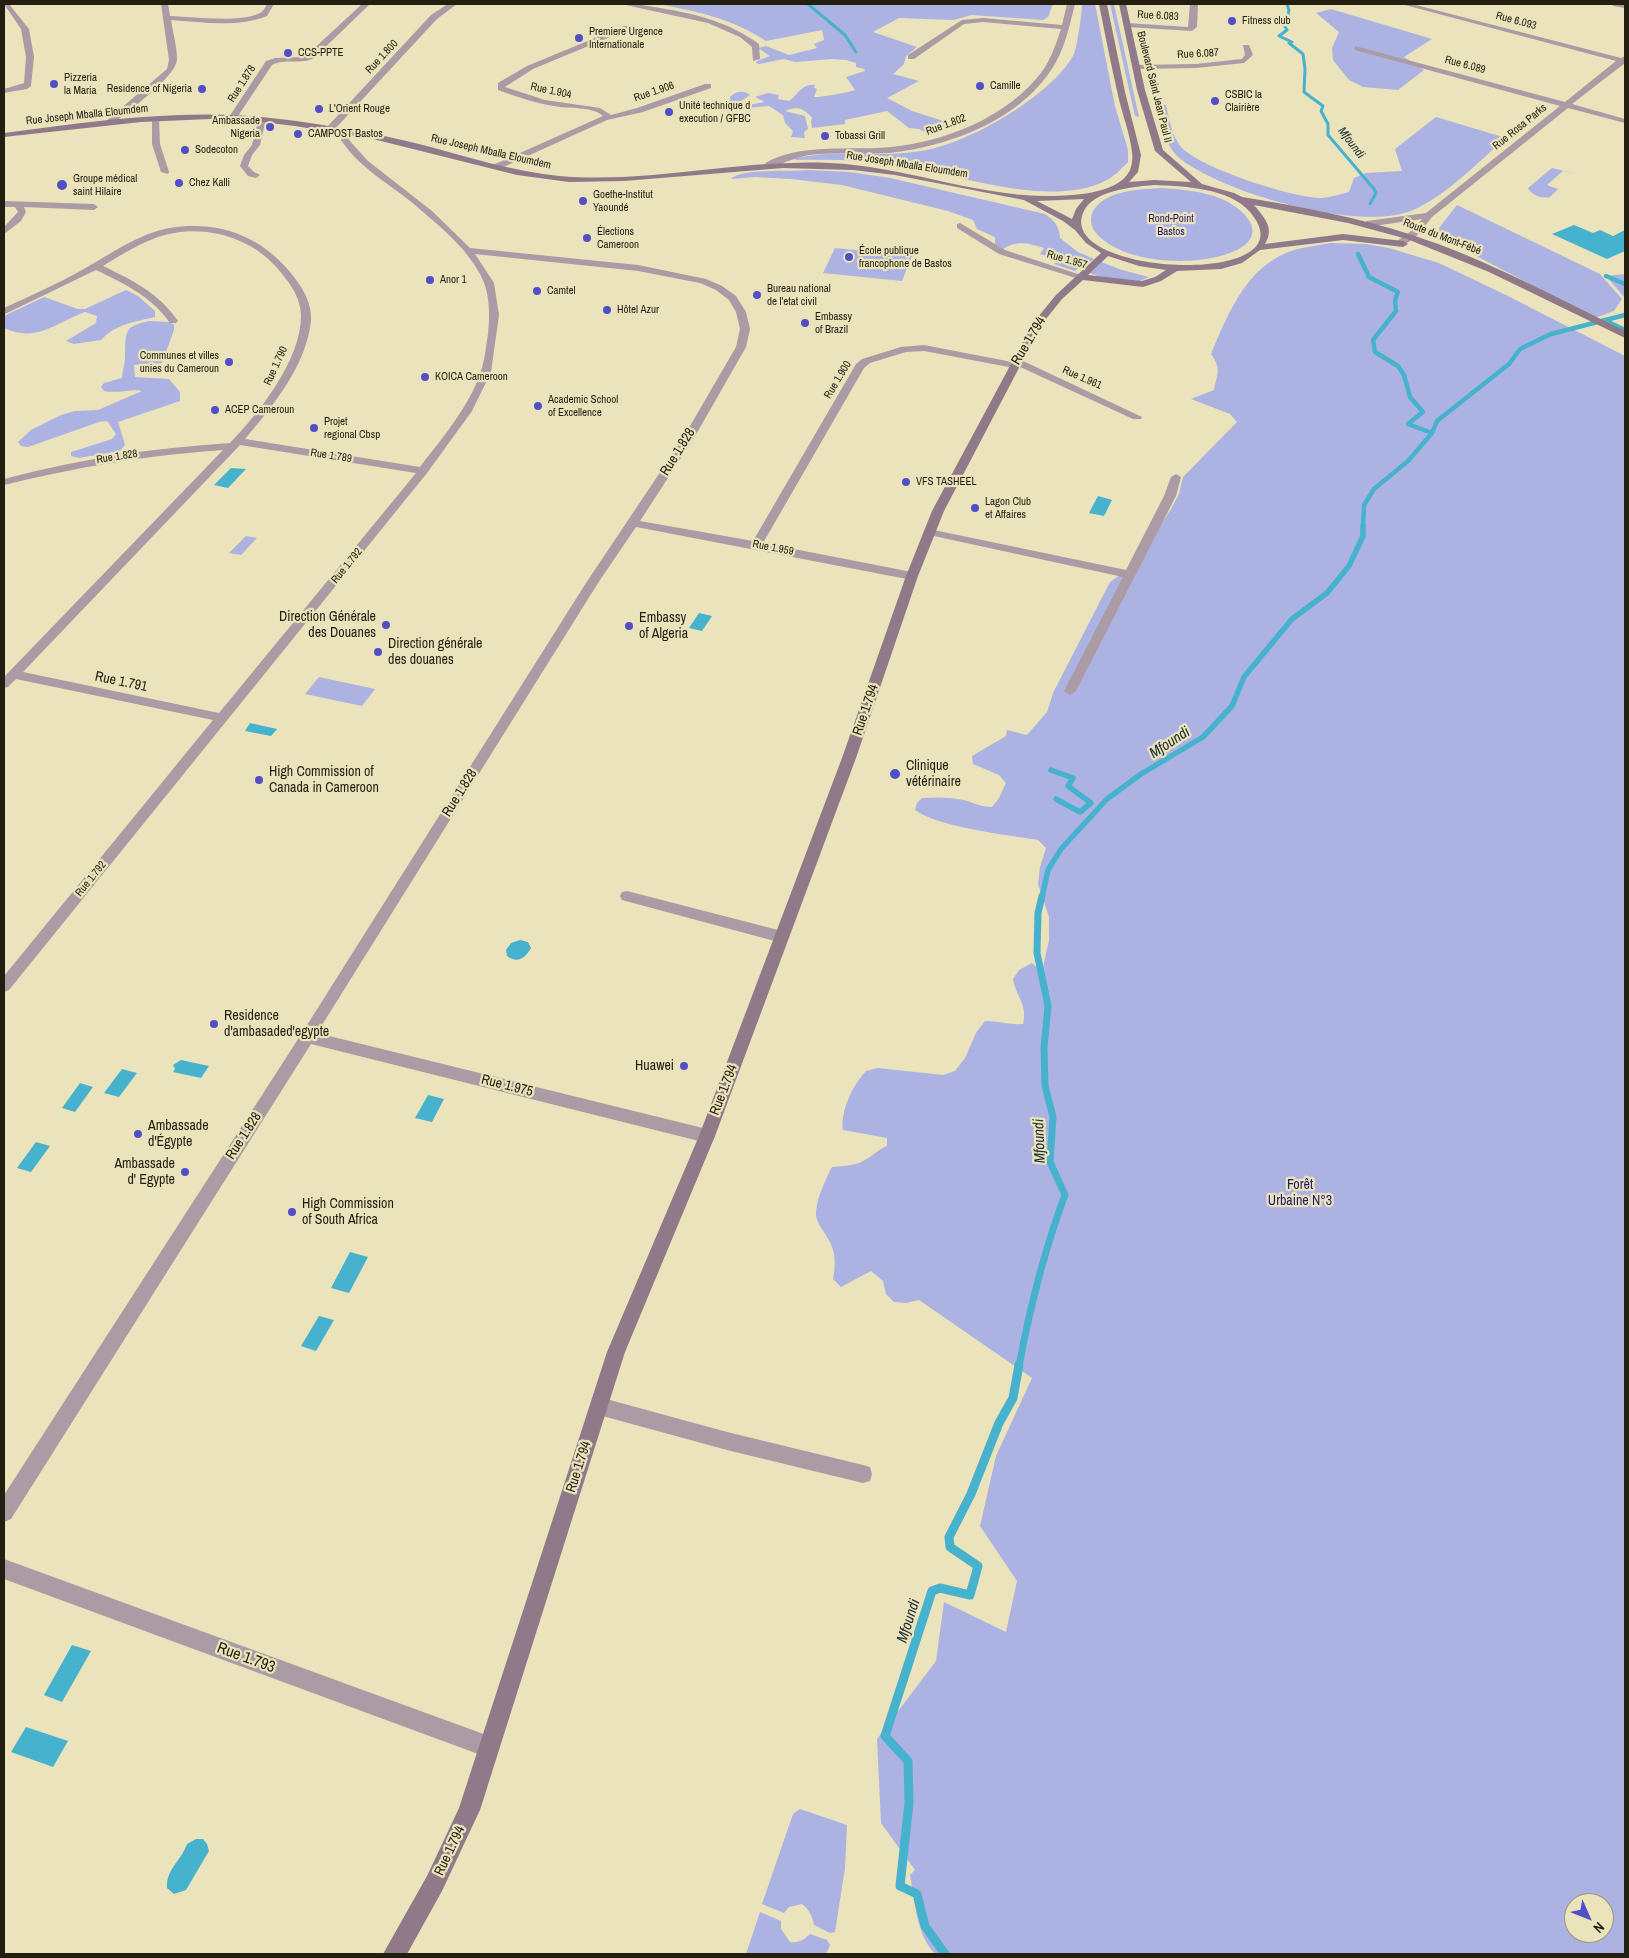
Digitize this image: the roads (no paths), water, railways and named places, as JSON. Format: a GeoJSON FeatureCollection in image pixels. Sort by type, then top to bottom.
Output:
{"type":"FeatureCollection","features":[{"type":"Feature","properties":{"kind":"main road"},"geometry":{"type":"LineString","coordinates":[[1103,4],[1121,92],[1137,155],[1137,164],[1134,172],[1121,186]]}},
{"type":"Feature","properties":{"kind":"main road","name":"Boulevard Saint Jean Paul II"},"geometry":{"type":"LineString","coordinates":[[1122,4],[1136,67],[1159,151],[1202,187]]}},
{"type":"Feature","properties":{"kind":"main road","name":"Rue Joseph Mballa Eloumdem"},"geometry":{"type":"LineString","coordinates":[[4,135],[154,119],[233,116],[347,132],[404,143],[496,167],[555,178],[588,180],[766,166],[823,165],[854,167],[926,178],[1021,197],[1056,199],[1094,196]]}},
{"type":"Feature","properties":{"kind":"main road"},"geometry":{"type":"LineString","coordinates":[[1021,197],[1057,214],[1078,228],[1084,237],[1106,253],[1149,266],[1196,269],[1234,262],[1249,256],[1258,248],[1265,238],[1266,228],[1261,218],[1251,208],[1237,199],[1202,187],[1156,182],[1121,186],[1094,196],[1082,205],[1077,216],[1078,228]]}},
{"type":"Feature","properties":{"kind":"main road","name":"Route du Mont-Fébé"},"geometry":{"type":"LineString","coordinates":[[1237,199],[1367,224],[1514,292]]}},
{"type":"Feature","properties":{"kind":"main road","name":"Route du Mont-Fébé"},"geometry":{"type":"LineString","coordinates":[[1258,248],[1343,238],[1404,240],[1478,264],[1625,335]]}},
{"type":"Feature","properties":{"kind":"main road","name":"Rue 1.794"},"geometry":{"type":"LineString","coordinates":[[394,1954],[407,1934],[445,1862],[469,1810],[616,1352],[707,1136],[849,758],[929,532],[938,511],[1038,323],[1059,297],[1106,253]]}},
{"type":"Feature","properties":{"kind":"main road","name":"Rue 1.957"},"geometry":{"type":"LineString","coordinates":[[1082,276],[1143,284],[1158,279],[1174,269]]}},
{"type":"Feature","properties":{"kind":"street"},"geometry":{"type":"LineString","coordinates":[[4,91],[24,87],[28,84],[30,77],[30,57],[25,28],[6,4]]}},
{"type":"Feature","properties":{"kind":"street"},"geometry":{"type":"LineString","coordinates":[[109,123],[171,69],[174,60],[165,4]]}},
{"type":"Feature","properties":{"kind":"street"},"geometry":{"type":"LineString","coordinates":[[166,18],[242,20],[263,14],[270,4]]}},
{"type":"Feature","properties":{"kind":"street","name":"Rue 1.878"},"geometry":{"type":"LineString","coordinates":[[233,116],[269,63],[281,60],[306,59],[366,4]]}},
{"type":"Feature","properties":{"kind":"street","name":"Rue 1.800"},"geometry":{"type":"LineString","coordinates":[[330,129],[434,17],[444,8],[453,4]]}},
{"type":"Feature","properties":{"kind":"street"},"geometry":{"type":"LineString","coordinates":[[625,4],[700,18],[742,34],[756,46],[756,59]]}},
{"type":"Feature","properties":{"kind":"street","name":"Rue 1.802"},"geometry":{"type":"LineString","coordinates":[[766,166],[800,154],[887,150],[937,142],[961,133],[1004,109],[1034,85],[1051,62],[1065,27],[1071,4]]}},
{"type":"Feature","properties":{"kind":"street","name":"Rue 6.083"},"geometry":{"type":"LineString","coordinates":[[1127,25],[1189,29],[1193,27],[1194,4]]}},
{"type":"Feature","properties":{"kind":"street","name":"Rue 6.093"},"geometry":{"type":"LineString","coordinates":[[1405,4],[1624,60]]}},
{"type":"Feature","properties":{"kind":"street"},"geometry":{"type":"LineString","coordinates":[[1616,4],[1625,6]]}},
{"type":"Feature","properties":{"kind":"street"},"geometry":{"type":"LineString","coordinates":[[911,57],[962,22],[983,20],[1065,27]]}},
{"type":"Feature","properties":{"kind":"street","name":"Rue 1.904"},"geometry":{"type":"LineString","coordinates":[[607,118],[608,114],[594,108],[548,104],[518,95],[501,88],[501,85],[538,65],[578,50],[624,28]]}},
{"type":"Feature","properties":{"kind":"street","name":"Rue 6.087"},"geometry":{"type":"LineString","coordinates":[[1136,67],[1196,66],[1244,61],[1249,55],[1246,47]]}},
{"type":"Feature","properties":{"kind":"street","name":"Rue 6.089"},"geometry":{"type":"LineString","coordinates":[[1358,48],[1625,121]]}},
{"type":"Feature","properties":{"kind":"street","name":"Rue Rosa Parks"},"geometry":{"type":"LineString","coordinates":[[1404,240],[1417,231],[1429,215],[1624,60]]}},
{"type":"Feature","properties":{"kind":"street","name":"Rue 1.906"},"geometry":{"type":"LineString","coordinates":[[607,118],[640,110],[708,86]]}},
{"type":"Feature","properties":{"kind":"street"},"geometry":{"type":"LineString","coordinates":[[496,167],[607,118]]}},
{"type":"Feature","properties":{"kind":"street"},"geometry":{"type":"LineString","coordinates":[[154,119],[156,144],[165,172]]}},
{"type":"Feature","properties":{"kind":"street"},"geometry":{"type":"LineString","coordinates":[[256,175],[251,174],[244,166],[248,155],[256,145],[262,119]]}},
{"type":"Feature","properties":{"kind":"street","name":"Rue 1.792"},"geometry":{"type":"LineString","coordinates":[[4,986],[423,471],[460,422],[486,372],[494,321],[492,291],[483,270],[468,250],[411,198],[354,151],[345,140],[347,132]]}},
{"type":"Feature","properties":{"kind":"street"},"geometry":{"type":"LineString","coordinates":[[4,204],[94,207]]}},
{"type":"Feature","properties":{"kind":"street"},"geometry":{"type":"LineString","coordinates":[[4,231],[18,219],[22,212],[19,205]]}},
{"type":"Feature","properties":{"kind":"street"},"geometry":{"type":"LineString","coordinates":[[1367,224],[1429,215]]}},
{"type":"Feature","properties":{"kind":"street","name":"Rue 1.957"},"geometry":{"type":"LineString","coordinates":[[960,226],[1002,252],[1082,276]]}},
{"type":"Feature","properties":{"kind":"street","name":"Rue 1.790"},"geometry":{"type":"LineString","coordinates":[[4,311],[95,266],[129,245],[156,234],[193,228],[213,230],[237,236],[259,247],[278,264],[299,290],[307,309],[304,332],[290,368],[274,398],[235,443],[4,684]]}},
{"type":"Feature","properties":{"kind":"street","name":"Rue 1.828"},"geometry":{"type":"LineString","coordinates":[[4,1512],[307,1037],[592,582],[633,523],[741,347],[745,329],[741,312],[733,298],[719,288],[702,281],[638,268],[468,250]]}},
{"type":"Feature","properties":{"kind":"street"},"geometry":{"type":"LineString","coordinates":[[95,266],[136,286],[161,304],[173,321]]}},
{"type":"Feature","properties":{"kind":"street","name":"Rue 1.900"},"geometry":{"type":"LineString","coordinates":[[756,545],[860,366],[866,361],[905,349],[918,348],[1016,363]]}},
{"type":"Feature","properties":{"kind":"street","name":"Rue 1.961"},"geometry":{"type":"LineString","coordinates":[[1016,363],[1137,417]]}},
{"type":"Feature","properties":{"kind":"street","name":"Rue 1.828"},"geometry":{"type":"LineString","coordinates":[[4,482],[48,470],[120,456],[235,443]]}},
{"type":"Feature","properties":{"kind":"street","name":"Rue 1.789"},"geometry":{"type":"LineString","coordinates":[[235,443],[423,471]]}},
{"type":"Feature","properties":{"kind":"street"},"geometry":{"type":"LineString","coordinates":[[1070,692],[1170,496],[1176,477]]}},
{"type":"Feature","properties":{"kind":"street","name":"Rue 1.959"},"geometry":{"type":"LineString","coordinates":[[633,523],[912,576]]}},
{"type":"Feature","properties":{"kind":"street"},"geometry":{"type":"LineString","coordinates":[[929,532],[1131,575]]}},
{"type":"Feature","properties":{"kind":"street","name":"Rue 1.791"},"geometry":{"type":"LineString","coordinates":[[13,674],[223,718]]}},
{"type":"Feature","properties":{"kind":"street"},"geometry":{"type":"LineString","coordinates":[[627,896],[782,937]]}},
{"type":"Feature","properties":{"kind":"street","name":"Rue 1.975"},"geometry":{"type":"LineString","coordinates":[[307,1037],[707,1136]]}},
{"type":"Feature","properties":{"kind":"street"},"geometry":{"type":"LineString","coordinates":[[599,1406],[727,1441],[863,1474]]}},
{"type":"Feature","properties":{"kind":"street","name":"Rue 1.793"},"geometry":{"type":"LineString","coordinates":[[4,1569],[488,1747]]}},
{"type":"Feature","properties":{"kind":"waterway"},"geometry":{"type":"LineString","coordinates":[[808,4],[845,35],[856,52]]}},
{"type":"Feature","properties":{"kind":"waterway","name":"Mfoundi"},"geometry":{"type":"LineString","coordinates":[[1287,4],[1289,10],[1287,19],[1282,22],[1287,30],[1279,36],[1292,42],[1289,43],[1303,54],[1305,69],[1304,92],[1323,106],[1321,111],[1328,124],[1328,135],[1374,189],[1376,193],[1370,204]]}},
{"type":"Feature","properties":{"kind":"waterway"},"geometry":{"type":"LineString","coordinates":[[1358,254],[1369,277],[1398,292],[1395,300],[1396,311],[1373,340],[1375,352],[1398,366],[1404,375],[1410,397],[1423,412],[1408,424],[1432,433]]}},
{"type":"Feature","properties":{"kind":"waterway"},"geometry":{"type":"LineString","coordinates":[[1606,276],[1625,284]]}},
{"type":"Feature","properties":{"kind":"waterway"},"geometry":{"type":"LineString","coordinates":[[1605,320],[1625,315]]}},
{"type":"Feature","properties":{"kind":"waterway"},"geometry":{"type":"LineString","coordinates":[[1432,433],[1437,421],[1509,364],[1520,349],[1551,334],[1605,320]]}},
{"type":"Feature","properties":{"kind":"waterway"},"geometry":{"type":"LineString","coordinates":[[1605,320],[1625,330]]}},
{"type":"Feature","properties":{"kind":"waterway","name":"Mfoundi"},"geometry":{"type":"LineString","coordinates":[[1363,527],[1364,505],[1374,489],[1408,461],[1432,433]]}},
{"type":"Feature","properties":{"kind":"waterway","name":"Mfoundi"},"geometry":{"type":"LineString","coordinates":[[1042,897],[1048,870],[1061,849],[1107,799],[1141,774],[1203,737],[1232,706],[1244,677],[1292,619],[1327,593],[1349,566],[1363,536],[1363,527]]}},
{"type":"Feature","properties":{"kind":"waterway"},"geometry":{"type":"LineString","coordinates":[[1051,770],[1073,778],[1068,786],[1091,803],[1080,812],[1056,799]]}},
{"type":"Feature","properties":{"kind":"waterway","name":"Mfoundi"},"geometry":{"type":"LineString","coordinates":[[1019,1366],[1038,1279],[1065,1195],[1050,1162],[1053,1117],[1045,1086],[1044,1048],[1048,1006],[1037,953],[1038,913],[1042,896]]}},
{"type":"Feature","properties":{"kind":"waterway","name":"Mfoundi"},"geometry":{"type":"LineString","coordinates":[[945,1954],[925,1926],[917,1894],[900,1886],[909,1803],[908,1761],[885,1736],[932,1591],[940,1588],[970,1595],[978,1566],[950,1547],[949,1537],[971,1494],[999,1423],[1013,1398],[1019,1365]]}},
{"type":"Feature","properties":{"kind":"place","name":"Fitness club"},"geometry":{"type":"Point","coordinates":[1232,21]}},
{"type":"Feature","properties":{"kind":"place","name":"Premiere Urgence Internationale"},"geometry":{"type":"Point","coordinates":[579,38]}},
{"type":"Feature","properties":{"kind":"place","name":"CCS-PPTE"},"geometry":{"type":"Point","coordinates":[288,53]}},
{"type":"Feature","properties":{"kind":"place","name":"Pizzeria la Maria"},"geometry":{"type":"Point","coordinates":[54,84]}},
{"type":"Feature","properties":{"kind":"place","name":"Camille"},"geometry":{"type":"Point","coordinates":[980,86]}},
{"type":"Feature","properties":{"kind":"place","name":"Residence of Nigeria"},"geometry":{"type":"Point","coordinates":[202,89]}},
{"type":"Feature","properties":{"kind":"place","name":"CSBIC la Clairière"},"geometry":{"type":"Point","coordinates":[1215,101]}},
{"type":"Feature","properties":{"kind":"place","name":"L'Orient Rouge"},"geometry":{"type":"Point","coordinates":[319,109]}},
{"type":"Feature","properties":{"kind":"place","name":"Unité technique d execution / GFBC"},"geometry":{"type":"Point","coordinates":[669,112]}},
{"type":"Feature","properties":{"kind":"place","name":"Ambassade Nigeria"},"geometry":{"type":"Point","coordinates":[270,127]}},
{"type":"Feature","properties":{"kind":"place","name":"CAMPOST Bastos"},"geometry":{"type":"Point","coordinates":[298,134]}},
{"type":"Feature","properties":{"kind":"place","name":"Tobassi Grill"},"geometry":{"type":"Point","coordinates":[825,136]}},
{"type":"Feature","properties":{"kind":"place","name":"Sodecoton"},"geometry":{"type":"Point","coordinates":[185,150]}},
{"type":"Feature","properties":{"kind":"place","name":"Chez Kalli"},"geometry":{"type":"Point","coordinates":[179,183]}},
{"type":"Feature","properties":{"kind":"place","name":"Groupe médical saint Hilaire"},"geometry":{"type":"Point","coordinates":[62,185]}},
{"type":"Feature","properties":{"kind":"place","name":"Goethe-Institut Yaoundé"},"geometry":{"type":"Point","coordinates":[583,201]}},
{"type":"Feature","properties":{"kind":"place","name":"Élections Cameroon"},"geometry":{"type":"Point","coordinates":[587,238]}},
{"type":"Feature","properties":{"kind":"place","name":"École publique francophone de Bastos"},"geometry":{"type":"Point","coordinates":[849,257]}},
{"type":"Feature","properties":{"kind":"place","name":"Anor 1"},"geometry":{"type":"Point","coordinates":[430,280]}},
{"type":"Feature","properties":{"kind":"place","name":"Camtel"},"geometry":{"type":"Point","coordinates":[537,291]}},
{"type":"Feature","properties":{"kind":"place","name":"Bureau national de l'etat civil"},"geometry":{"type":"Point","coordinates":[757,295]}},
{"type":"Feature","properties":{"kind":"place","name":"Hôtel Azur"},"geometry":{"type":"Point","coordinates":[607,310]}},
{"type":"Feature","properties":{"kind":"place","name":"Embassy of Brazil"},"geometry":{"type":"Point","coordinates":[805,323]}},
{"type":"Feature","properties":{"kind":"place","name":"Communes et villes unies du Cameroun"},"geometry":{"type":"Point","coordinates":[229,362]}},
{"type":"Feature","properties":{"kind":"place","name":"KOICA Cameroon"},"geometry":{"type":"Point","coordinates":[425,377]}},
{"type":"Feature","properties":{"kind":"place","name":"Academic School of Excellence"},"geometry":{"type":"Point","coordinates":[538,406]}},
{"type":"Feature","properties":{"kind":"place","name":"ACEP Cameroun"},"geometry":{"type":"Point","coordinates":[215,410]}},
{"type":"Feature","properties":{"kind":"place","name":"Projet regional Cbsp"},"geometry":{"type":"Point","coordinates":[314,428]}},
{"type":"Feature","properties":{"kind":"place","name":"VFS TASHEEL"},"geometry":{"type":"Point","coordinates":[906,482]}},
{"type":"Feature","properties":{"kind":"place","name":"Lagon Club et Affaires"},"geometry":{"type":"Point","coordinates":[975,508]}},
{"type":"Feature","properties":{"kind":"place","name":"Direction Générale des Douanes"},"geometry":{"type":"Point","coordinates":[386,625]}},
{"type":"Feature","properties":{"kind":"place","name":"Embassy of Algeria"},"geometry":{"type":"Point","coordinates":[629,626]}},
{"type":"Feature","properties":{"kind":"place","name":"Direction générale des douanes"},"geometry":{"type":"Point","coordinates":[378,652]}},
{"type":"Feature","properties":{"kind":"place","name":"Clinique vétérinaire"},"geometry":{"type":"Point","coordinates":[895,774]}},
{"type":"Feature","properties":{"kind":"place","name":"High Commission of Canada in Cameroon"},"geometry":{"type":"Point","coordinates":[259,780]}},
{"type":"Feature","properties":{"kind":"place","name":"Residence d'ambasaded'egypte"},"geometry":{"type":"Point","coordinates":[214,1024]}},
{"type":"Feature","properties":{"kind":"place","name":"Huawei"},"geometry":{"type":"Point","coordinates":[684,1066]}},
{"type":"Feature","properties":{"kind":"place","name":"Ambassade d'Égypte"},"geometry":{"type":"Point","coordinates":[138,1134]}},
{"type":"Feature","properties":{"kind":"place","name":"Ambassade d' Egypte"},"geometry":{"type":"Point","coordinates":[185,1172]}},
{"type":"Feature","properties":{"kind":"place","name":"High Commission of South Africa"},"geometry":{"type":"Point","coordinates":[292,1212]}},
{"type":"Feature","properties":{"kind":"park label","name":"Rond-Point Bastos"},"geometry":{"type":"Point","coordinates":[1171,225]}},
{"type":"Feature","properties":{"kind":"park label","name":"Forêt Urbaine N°3"},"geometry":{"type":"Point","coordinates":[1300,1194]}}]}
